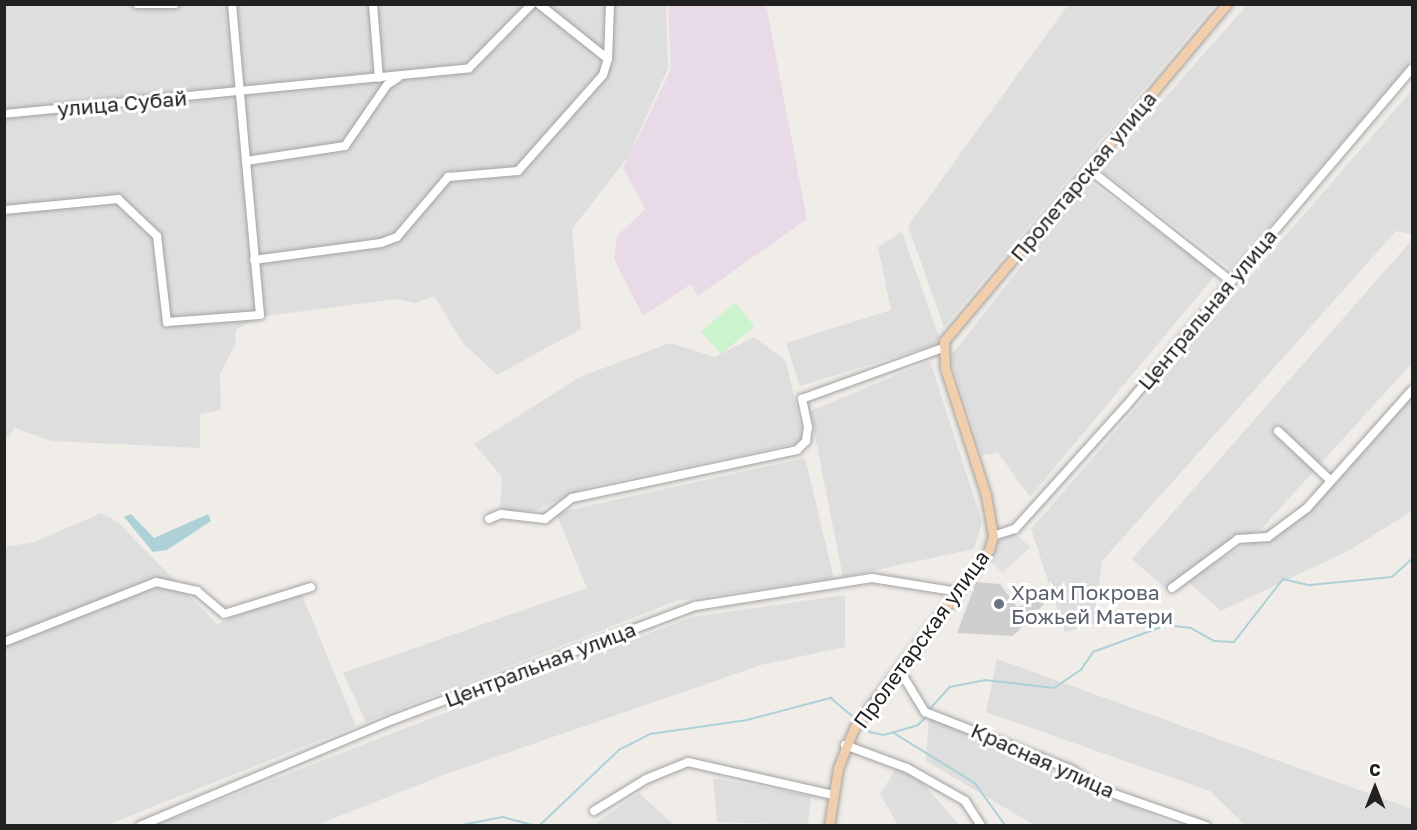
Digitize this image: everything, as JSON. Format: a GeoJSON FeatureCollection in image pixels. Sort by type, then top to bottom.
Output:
{"type":"FeatureCollection","features":[{"type":"Feature","properties":{"kind":"main road","name":"Пролетарская улица"},"geometry":{"type":"LineString","coordinates":[[829,825],[833,795],[845,745],[854,728],[900,671],[958,592],[993,536],[986,495],[940,349],[1227,4]]}},
{"type":"Feature","properties":{"kind":"street"},"geometry":{"type":"LineString","coordinates":[[137,4],[175,4]]}},
{"type":"Feature","properties":{"kind":"street"},"geometry":{"type":"LineString","coordinates":[[4,210],[118,199],[157,236],[167,322],[260,315],[232,4]]}},
{"type":"Feature","properties":{"kind":"street"},"geometry":{"type":"LineString","coordinates":[[373,4],[380,78]]}},
{"type":"Feature","properties":{"kind":"street","name":"улица Субай"},"geometry":{"type":"LineString","coordinates":[[4,114],[399,77],[470,68],[532,4]]}},
{"type":"Feature","properties":{"kind":"street"},"geometry":{"type":"LineString","coordinates":[[539,4],[608,59]]}},
{"type":"Feature","properties":{"kind":"street"},"geometry":{"type":"LineString","coordinates":[[254,260],[381,243],[397,237],[448,177],[518,171],[603,75],[608,59],[610,4]]}},
{"type":"Feature","properties":{"kind":"street","name":"Центральная улица"},"geometry":{"type":"LineString","coordinates":[[993,536],[1015,529],[1413,69]]}},
{"type":"Feature","properties":{"kind":"street"},"geometry":{"type":"LineString","coordinates":[[246,161],[345,146],[387,85],[399,77]]}},
{"type":"Feature","properties":{"kind":"street"},"geometry":{"type":"LineString","coordinates":[[1089,169],[1231,281]]}},
{"type":"Feature","properties":{"kind":"street"},"geometry":{"type":"LineString","coordinates":[[489,519],[501,514],[545,519],[572,498],[798,450],[806,441],[808,427],[802,399],[940,349]]}},
{"type":"Feature","properties":{"kind":"street"},"geometry":{"type":"LineString","coordinates":[[1172,588],[1238,539],[1268,537],[1307,508],[1413,390]]}},
{"type":"Feature","properties":{"kind":"street"},"geometry":{"type":"LineString","coordinates":[[1278,432],[1330,480]]}},
{"type":"Feature","properties":{"kind":"street","name":"Центральная улица"},"geometry":{"type":"LineString","coordinates":[[140,825],[498,678],[695,606],[872,578],[958,592]]}},
{"type":"Feature","properties":{"kind":"street"},"geometry":{"type":"LineString","coordinates":[[4,642],[156,582],[197,591],[224,614],[311,587]]}},
{"type":"Feature","properties":{"kind":"street","name":"Красная улица"},"geometry":{"type":"LineString","coordinates":[[900,671],[925,712],[1070,769],[1103,790],[1206,825]]}},
{"type":"Feature","properties":{"kind":"street"},"geometry":{"type":"LineString","coordinates":[[845,745],[908,768],[965,801],[981,825]]}},
{"type":"Feature","properties":{"kind":"street"},"geometry":{"type":"LineString","coordinates":[[594,811],[646,779],[688,762],[833,795]]}},
{"type":"Feature","properties":{"kind":"shaded area"},"geometry":{"type":"Polygon","coordinates":[[[5,5],[666,5],[668,68],[628,157],[572,229],[581,329],[497,375],[463,343],[434,296],[415,303],[397,299],[258,317],[236,330],[235,345],[220,374],[221,410],[200,414],[200,448],[52,441],[15,428],[5,441],[5,5]]]}},
{"type":"Feature","properties":{"kind":"shaded area"},"geometry":{"type":"Polygon","coordinates":[[[668,5],[766,5],[807,219],[698,296],[691,284],[643,316],[614,259],[617,236],[645,209],[623,168],[671,69],[668,5]]]}},
{"type":"Feature","properties":{"kind":"shaded area"},"geometry":{"type":"Polygon","coordinates":[[[1068,5],[1214,5],[944,327],[908,226],[1068,5]]]}},
{"type":"Feature","properties":{"kind":"shaded area"},"geometry":{"type":"Polygon","coordinates":[[[1247,5],[1412,5],[1412,61],[1232,270],[1101,170],[1247,5]]]}},
{"type":"Feature","properties":{"kind":"shaded area"},"geometry":{"type":"Polygon","coordinates":[[[1412,90],[1412,234],[1396,231],[1102,561],[1094,624],[1065,632],[1031,529],[1412,90]]]}},
{"type":"Feature","properties":{"kind":"shaded area"},"geometry":{"type":"Polygon","coordinates":[[[1088,181],[1218,272],[1030,497],[998,453],[982,455],[950,357],[1088,181]]]}},
{"type":"Feature","properties":{"kind":"shaded area"},"geometry":{"type":"Polygon","coordinates":[[[902,232],[941,343],[800,386],[786,343],[891,310],[878,247],[902,232]]]}},
{"type":"Feature","properties":{"kind":"shaded area"},"geometry":{"type":"Polygon","coordinates":[[[1412,240],[1412,363],[1262,528],[1167,590],[1132,559],[1412,240]]]}},
{"type":"Feature","properties":{"kind":"shaded area"},"geometry":{"type":"Polygon","coordinates":[[[754,337],[786,361],[804,442],[587,487],[535,511],[500,511],[502,477],[474,444],[580,377],[670,343],[715,357],[754,337]]]}},
{"type":"Feature","properties":{"kind":"shaded area"},"geometry":{"type":"Polygon","coordinates":[[[930,361],[982,522],[974,549],[843,577],[810,411],[930,361]]]}},
{"type":"Feature","properties":{"kind":"shaded area"},"geometry":{"type":"Polygon","coordinates":[[[1412,396],[1412,511],[1348,551],[1221,611],[1186,580],[1252,540],[1266,543],[1309,510],[1412,396]]]}},
{"type":"Feature","properties":{"kind":"shaded area"},"geometry":{"type":"Polygon","coordinates":[[[805,458],[834,578],[676,601],[366,722],[343,673],[587,588],[556,513],[805,458]]]}},
{"type":"Feature","properties":{"kind":"shaded area"},"geometry":{"type":"Polygon","coordinates":[[[101,513],[118,522],[217,624],[300,590],[356,726],[107,825],[5,826],[5,547],[34,542],[101,513]]]}},
{"type":"Feature","properties":{"kind":"shaded area"},"geometry":{"type":"Polygon","coordinates":[[[1014,533],[1031,547],[1002,573],[989,560],[1003,535],[1014,533]]]}},
{"type":"Feature","properties":{"kind":"shaded area"},"geometry":{"type":"Polygon","coordinates":[[[976,582],[1000,584],[1017,607],[1044,600],[1044,604],[1013,636],[957,633],[976,582]]]}},
{"type":"Feature","properties":{"kind":"shaded area"},"geometry":{"type":"Polygon","coordinates":[[[845,595],[845,647],[761,665],[446,774],[317,825],[156,825],[692,617],[845,595]]]}},
{"type":"Feature","properties":{"kind":"shaded area"},"geometry":{"type":"Polygon","coordinates":[[[997,659],[1412,809],[1412,825],[1245,825],[1210,791],[986,712],[997,659]]]}},
{"type":"Feature","properties":{"kind":"shaded area"},"geometry":{"type":"Polygon","coordinates":[[[929,716],[1175,825],[1034,825],[926,761],[929,716]]]}},
{"type":"Feature","properties":{"kind":"shaded area"},"geometry":{"type":"Polygon","coordinates":[[[902,759],[959,825],[898,825],[880,794],[902,759]]]}},
{"type":"Feature","properties":{"kind":"shaded area"},"geometry":{"type":"Polygon","coordinates":[[[713,778],[811,796],[808,825],[717,822],[713,778]]]}},
{"type":"Feature","properties":{"kind":"shaded area"},"geometry":{"type":"Polygon","coordinates":[[[639,793],[674,825],[593,825],[639,793]]]}},
{"type":"Feature","properties":{"kind":"green space"},"geometry":{"type":"Polygon","coordinates":[[[735,303],[754,326],[721,354],[701,331],[735,303]]]}},
{"type":"Feature","properties":{"kind":"water"},"geometry":{"type":"Polygon","coordinates":[[[131,514],[154,538],[208,514],[211,521],[167,550],[153,552],[124,517],[131,514]]]}},
{"type":"Feature","properties":{"kind":"waterway"},"geometry":{"type":"LineString","coordinates":[[930,709],[950,687],[985,680],[1054,688],[1081,670],[1093,652],[1167,625],[1191,628],[1214,641],[1234,642],[1283,579],[1310,585],[1392,577],[1412,559]]}},
{"type":"Feature","properties":{"kind":"waterway"},"geometry":{"type":"LineString","coordinates":[[539,826],[619,750],[650,734],[747,720],[831,698],[855,718]]}},
{"type":"Feature","properties":{"kind":"waterway"},"geometry":{"type":"LineString","coordinates":[[861,723],[870,732],[884,735],[918,725],[925,718]]}},
{"type":"Feature","properties":{"kind":"waterway"},"geometry":{"type":"LineString","coordinates":[[894,733],[975,783],[1006,826]]}},
{"type":"Feature","properties":{"kind":"waterway"},"geometry":{"type":"LineString","coordinates":[[457,826],[503,817],[536,826]]}},
{"type":"Feature","properties":{"kind":"place","name":"Храм Покрова Божьей Матери"},"geometry":{"type":"Point","coordinates":[999,604]}}]}
